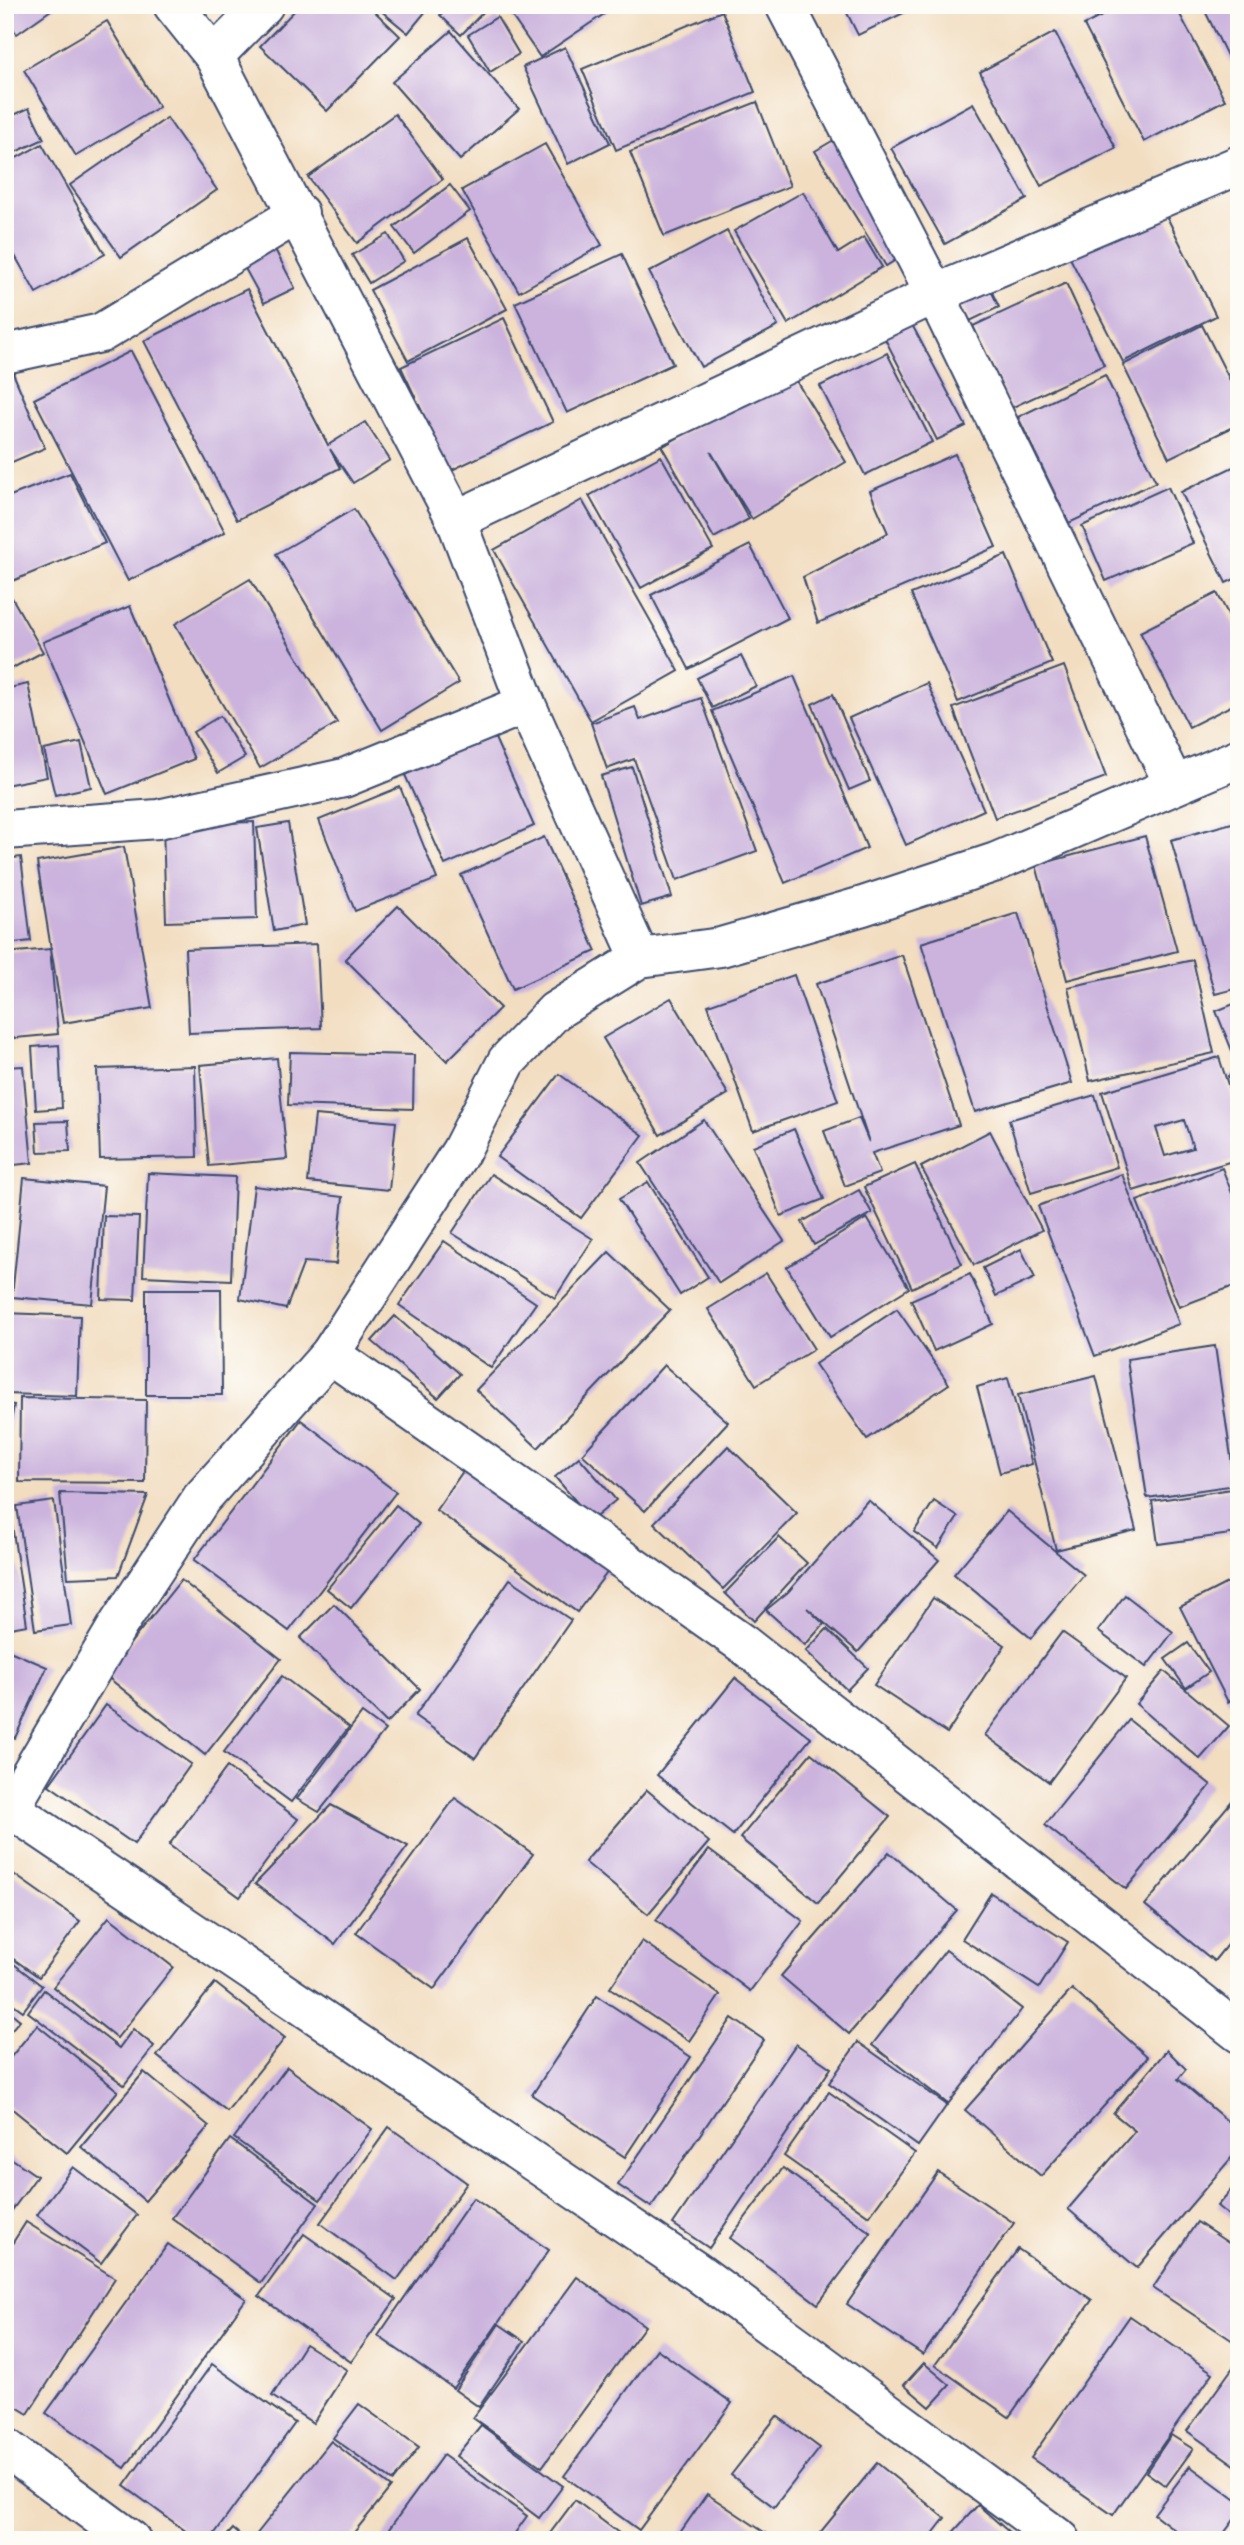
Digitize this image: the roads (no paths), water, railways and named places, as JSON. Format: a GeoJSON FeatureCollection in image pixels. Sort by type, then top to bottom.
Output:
{"type":"FeatureCollection","features":[{"type":"Feature","properties":{"kind":"street"},"geometry":{"type":"LineString","coordinates":[[173,5],[214,56],[299,213],[456,520],[526,704],[640,958]]}},
{"type":"Feature","properties":{"kind":"street"},"geometry":{"type":"LineString","coordinates":[[214,56],[264,5]]}},
{"type":"Feature","properties":{"kind":"street"},"geometry":{"type":"LineString","coordinates":[[785,5],[935,294],[1174,785]]}},
{"type":"Feature","properties":{"kind":"street"},"geometry":{"type":"LineString","coordinates":[[456,520],[935,294],[1239,165]]}},
{"type":"Feature","properties":{"kind":"street"},"geometry":{"type":"LineString","coordinates":[[5,354],[101,333],[299,213]]}},
{"type":"Feature","properties":{"kind":"street"},"geometry":{"type":"LineString","coordinates":[[5,830],[158,819],[344,778],[526,704]]}},
{"type":"Feature","properties":{"kind":"street"},"geometry":{"type":"LineString","coordinates":[[1061,2540],[697,2272],[8,1813],[118,1625],[201,1499],[330,1354],[461,1151],[507,1061],[555,1011],[640,958],[722,947],[863,906],[996,862],[1239,758]]}},
{"type":"Feature","properties":{"kind":"street"},"geometry":{"type":"LineString","coordinates":[[330,1354],[743,1644],[1239,2033]]}},
{"type":"Feature","properties":{"kind":"street"},"geometry":{"type":"LineString","coordinates":[[5,2447],[131,2540]]}}]}
